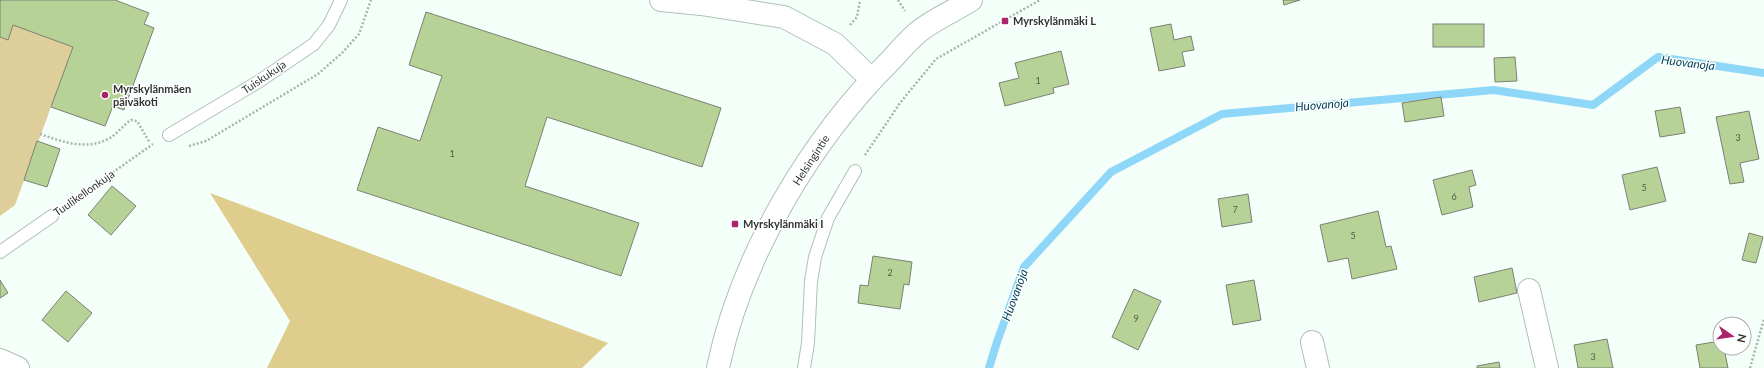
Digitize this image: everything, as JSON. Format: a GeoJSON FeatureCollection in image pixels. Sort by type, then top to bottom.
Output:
{"type":"FeatureCollection","features":[{"type":"Feature","properties":{"kind":"street"},"geometry":{"type":"LineString","coordinates":[[661,0],[701,4],[784,8],[835,44],[872,79]]}},
{"type":"Feature","properties":{"kind":"street","name":"Helsingintie"},"geometry":{"type":"LineString","coordinates":[[718,368],[725,336],[747,275],[774,219],[806,165],[834,124],[872,79],[918,33],[971,0]]}},
{"type":"Feature","properties":{"kind":"street"},"geometry":{"type":"LineString","coordinates":[[1529,290],[1547,368]]}},
{"type":"Feature","properties":{"kind":"street"},"geometry":{"type":"LineString","coordinates":[[1312,342],[1318,368]]}},
{"type":"Feature","properties":{"kind":"street"},"geometry":{"type":"LineString","coordinates":[[0,360],[18,368]]}},
{"type":"Feature","properties":{"kind":"lane","name":"Tuiskukuja"},"geometry":{"type":"LineString","coordinates":[[169,135],[258,82],[314,44],[329,25],[341,0]]}},
{"type":"Feature","properties":{"kind":"lane"},"geometry":{"type":"LineString","coordinates":[[804,368],[808,343],[811,281],[815,257],[828,218],[854,171]]}},
{"type":"Feature","properties":{"kind":"lane","name":"Tuulikellonkuja"},"geometry":{"type":"LineString","coordinates":[[0,252],[52,216]]}},
{"type":"Feature","properties":{"kind":"path"},"geometry":{"type":"LineString","coordinates":[[854,171],[900,103],[936,59],[1040,0]]}},
{"type":"Feature","properties":{"kind":"path"},"geometry":{"type":"LineString","coordinates":[[40,134],[68,144],[94,144],[111,137],[131,120],[138,121],[152,145]]}},
{"type":"Feature","properties":{"kind":"path","name":"Tuulikellonkuja"},"geometry":{"type":"LineString","coordinates":[[52,216],[152,145],[169,135]]}},
{"type":"Feature","properties":{"kind":"path"},"geometry":{"type":"LineString","coordinates":[[1750,368],[1764,319]]}},
{"type":"Feature","properties":{"kind":"shaded area"},"geometry":{"type":"Polygon","coordinates":[[[13,25],[73,47],[15,205],[0,216],[0,37],[8,40],[13,25]]]}},
{"type":"Feature","properties":{"kind":"shaded area"},"geometry":{"type":"Polygon","coordinates":[[[210,193],[608,343],[582,368],[267,368],[290,321],[210,193]]]}},
{"type":"Feature","properties":{"kind":"building"},"geometry":{"type":"Polygon","coordinates":[[[0,0],[115,0],[149,13],[144,24],[154,28],[124,110],[113,106],[105,126],[51,107],[73,47],[13,25],[8,40],[0,37],[0,0]]]}},
{"type":"Feature","properties":{"kind":"building"},"geometry":{"type":"Polygon","coordinates":[[[1283,0],[1300,0],[1284,5],[1283,0]]]}},
{"type":"Feature","properties":{"kind":"building"},"geometry":{"type":"Polygon","coordinates":[[[426,12],[721,108],[702,167],[547,117],[525,186],[639,223],[621,276],[357,190],[378,127],[420,141],[442,76],[409,65],[426,12]]]}},
{"type":"Feature","properties":{"kind":"building"},"geometry":{"type":"Polygon","coordinates":[[[1171,24],[1174,40],[1191,36],[1194,50],[1182,52],[1185,66],[1159,71],[1150,28],[1171,24]]]}},
{"type":"Feature","properties":{"kind":"building"},"geometry":{"type":"Polygon","coordinates":[[[1433,24],[1484,24],[1484,47],[1433,47],[1433,24]]]}},
{"type":"Feature","properties":{"kind":"building"},"geometry":{"type":"Polygon","coordinates":[[[1061,51],[1069,84],[1053,88],[1054,93],[1005,106],[999,83],[1019,78],[1015,63],[1061,51]]]}},
{"type":"Feature","properties":{"kind":"building"},"geometry":{"type":"Polygon","coordinates":[[[1515,57],[1517,81],[1495,82],[1494,58],[1515,57]]]}},
{"type":"Feature","properties":{"kind":"building"},"geometry":{"type":"Polygon","coordinates":[[[1441,97],[1444,116],[1405,122],[1402,103],[1441,97]]]}},
{"type":"Feature","properties":{"kind":"building"},"geometry":{"type":"Polygon","coordinates":[[[1680,107],[1685,133],[1660,137],[1655,111],[1680,107]]]}},
{"type":"Feature","properties":{"kind":"building"},"geometry":{"type":"Polygon","coordinates":[[[1749,111],[1759,159],[1740,163],[1744,182],[1730,184],[1716,117],[1749,111]]]}},
{"type":"Feature","properties":{"kind":"building"},"geometry":{"type":"Polygon","coordinates":[[[37,141],[60,149],[47,187],[24,180],[37,141]]]}},
{"type":"Feature","properties":{"kind":"building"},"geometry":{"type":"Polygon","coordinates":[[[1657,167],[1666,201],[1630,210],[1622,175],[1657,167]]]}},
{"type":"Feature","properties":{"kind":"building"},"geometry":{"type":"Polygon","coordinates":[[[1472,170],[1476,185],[1469,187],[1473,207],[1442,215],[1433,180],[1472,170]]]}},
{"type":"Feature","properties":{"kind":"building"},"geometry":{"type":"Polygon","coordinates":[[[112,186],[136,206],[111,235],[88,215],[112,186]]]}},
{"type":"Feature","properties":{"kind":"building"},"geometry":{"type":"Polygon","coordinates":[[[1248,194],[1252,222],[1222,227],[1218,199],[1248,194]]]}},
{"type":"Feature","properties":{"kind":"building"},"geometry":{"type":"Polygon","coordinates":[[[1378,211],[1386,247],[1391,246],[1397,269],[1352,279],[1348,258],[1328,262],[1320,225],[1378,211]]]}},
{"type":"Feature","properties":{"kind":"building"},"geometry":{"type":"Polygon","coordinates":[[[1749,233],[1763,237],[1756,263],[1742,260],[1749,233]]]}},
{"type":"Feature","properties":{"kind":"building"},"geometry":{"type":"Polygon","coordinates":[[[873,256],[912,262],[909,285],[904,284],[900,309],[858,303],[860,285],[868,286],[873,256]]]}},
{"type":"Feature","properties":{"kind":"building"},"geometry":{"type":"Polygon","coordinates":[[[1512,268],[1517,293],[1479,302],[1474,277],[1512,268]]]}},
{"type":"Feature","properties":{"kind":"building"},"geometry":{"type":"Polygon","coordinates":[[[0,280],[8,293],[0,298],[0,280]]]}},
{"type":"Feature","properties":{"kind":"building"},"geometry":{"type":"Polygon","coordinates":[[[1254,280],[1261,320],[1233,325],[1226,285],[1254,280]]]}},
{"type":"Feature","properties":{"kind":"building"},"geometry":{"type":"Polygon","coordinates":[[[1134,289],[1161,301],[1138,350],[1112,337],[1134,289]]]}},
{"type":"Feature","properties":{"kind":"building"},"geometry":{"type":"Polygon","coordinates":[[[66,291],[92,313],[68,342],[42,320],[66,291]]]}},
{"type":"Feature","properties":{"kind":"building"},"geometry":{"type":"Polygon","coordinates":[[[1607,339],[1613,368],[1578,368],[1574,345],[1607,339]]]}},
{"type":"Feature","properties":{"kind":"building"},"geometry":{"type":"Polygon","coordinates":[[[1712,342],[1712,356],[1726,356],[1728,368],[1700,368],[1696,345],[1712,342]]]}},
{"type":"Feature","properties":{"kind":"building"},"geometry":{"type":"Polygon","coordinates":[[[1499,362],[1500,368],[1477,368],[1477,366],[1499,362]]]}},
{"type":"Feature","properties":{"kind":"waterway","name":"Huovanoja"},"geometry":{"type":"LineString","coordinates":[[989,368],[1024,267],[1111,172],[1222,114],[1494,90],[1593,105],[1658,57],[1764,73]]}},
{"type":"Feature","properties":{"kind":"place","name":"Myrskylänmäki L"},"geometry":{"type":"Point","coordinates":[1005,21]}},
{"type":"Feature","properties":{"kind":"place","name":"Myrskylänmäen päiväkoti"},"geometry":{"type":"Point","coordinates":[105,95]}},
{"type":"Feature","properties":{"kind":"place","name":"Myrskylänmäki I"},"geometry":{"type":"Point","coordinates":[735,224]}}]}
